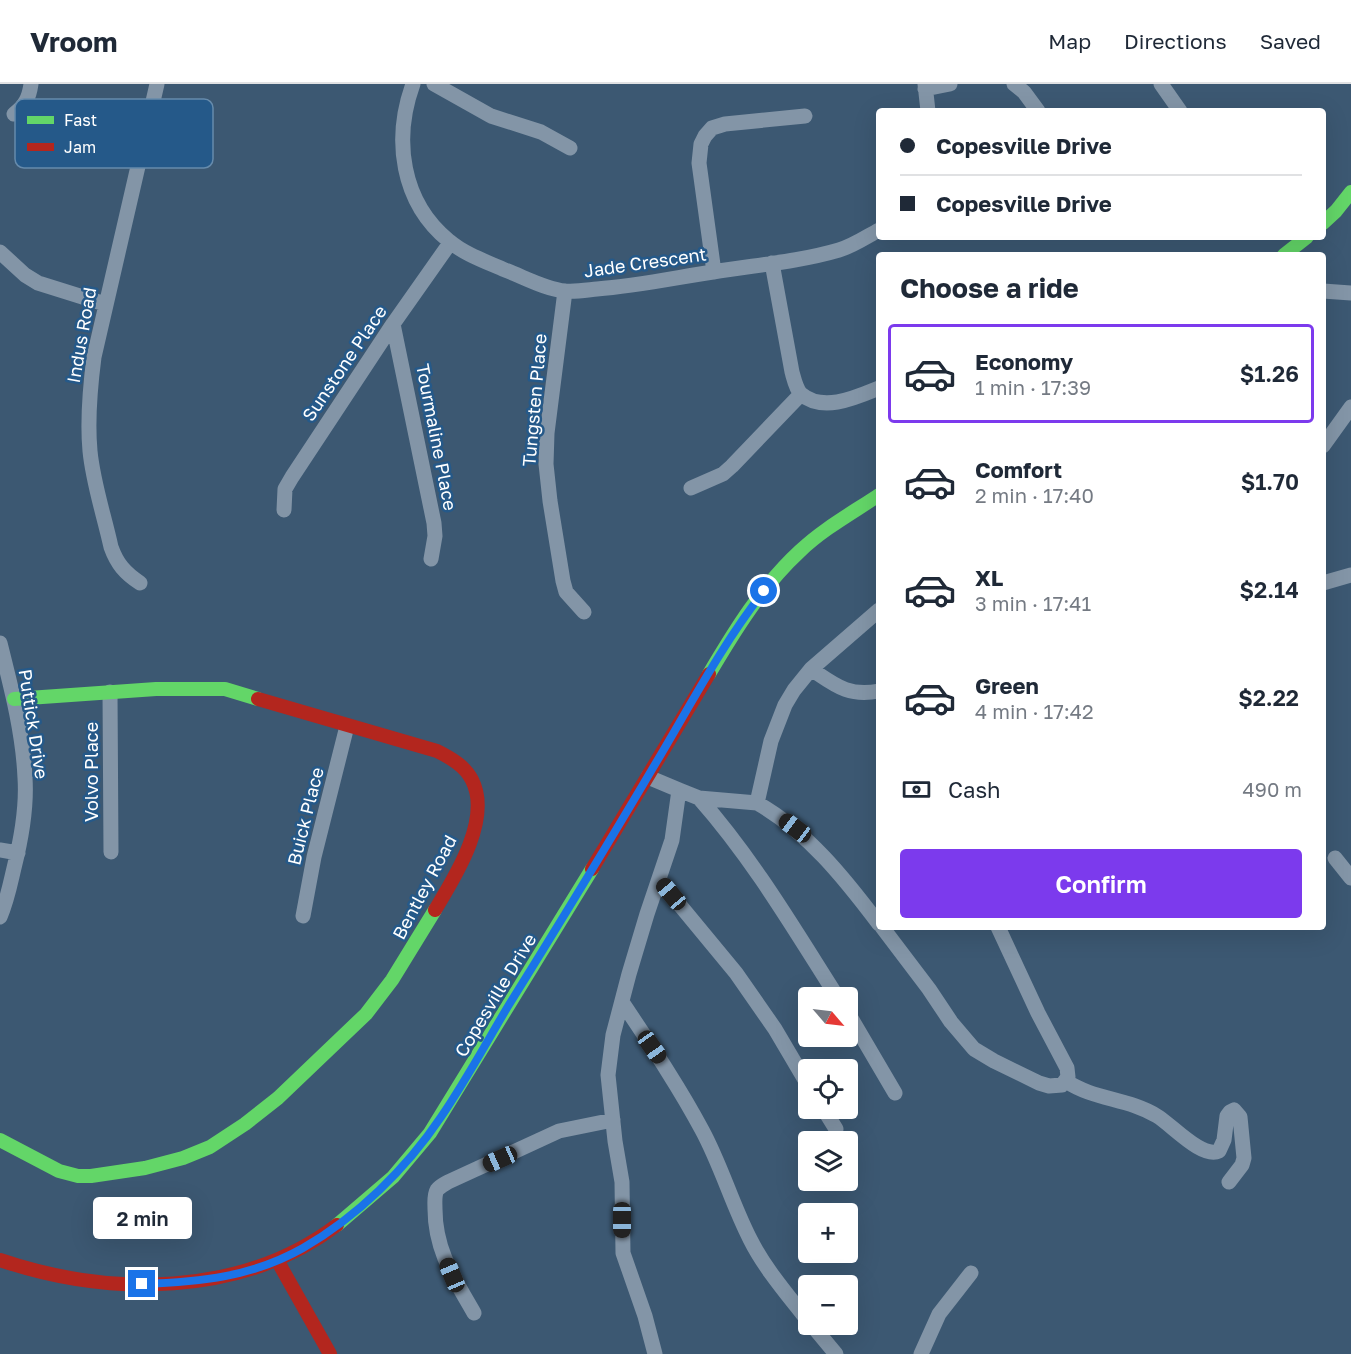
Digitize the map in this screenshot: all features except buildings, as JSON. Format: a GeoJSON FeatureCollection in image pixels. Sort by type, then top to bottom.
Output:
{"type":"FeatureCollection","features":[{"type":"Feature","properties":{"kind":"street"},"geometry":{"type":"LineString","coordinates":[[27,99],[31,84]]}},
{"type":"Feature","properties":{"kind":"street","name":"Indus Road"},"geometry":{"type":"LineString","coordinates":[[153,99],[157,84]]}},
{"type":"Feature","properties":{"kind":"street","name":"Jade Crescent"},"geometry":{"type":"LineString","coordinates":[[413,84],[405,106],[403,120],[404,163],[409,186],[433,227],[450,243],[503,268],[565,291],[626,287],[772,263],[839,250],[876,232]]}},
{"type":"Feature","properties":{"kind":"street"},"geometry":{"type":"LineString","coordinates":[[434,84],[491,116],[541,132],[570,148]]}},
{"type":"Feature","properties":{"kind":"street"},"geometry":{"type":"LineString","coordinates":[[928,108],[925,86],[950,84]]}},
{"type":"Feature","properties":{"kind":"street"},"geometry":{"type":"LineString","coordinates":[[1014,84],[1024,92],[1036,108]]}},
{"type":"Feature","properties":{"kind":"street"},"geometry":{"type":"LineString","coordinates":[[1161,84],[1178,108]]}},
{"type":"Feature","properties":{"kind":"street"},"geometry":{"type":"LineString","coordinates":[[714,272],[699,164],[701,144],[705,136],[712,128],[725,124],[805,116]]}},
{"type":"Feature","properties":{"kind":"street","name":"Indus Road"},"geometry":{"type":"LineString","coordinates":[[137,168],[105,304],[90,387],[88,425],[90,452],[111,547],[122,570],[140,583]]}},
{"type":"Feature","properties":{"kind":"street"},"geometry":{"type":"LineString","coordinates":[[1326,220],[1351,192]]}},
{"type":"Feature","properties":{"kind":"street"},"geometry":{"type":"LineString","coordinates":[[1288,252],[1303,240]]}},
{"type":"Feature","properties":{"kind":"street","name":"Sunstone Place"},"geometry":{"type":"LineString","coordinates":[[284,510],[285,489],[292,477],[393,324],[450,243]]}},
{"type":"Feature","properties":{"kind":"street"},"geometry":{"type":"LineString","coordinates":[[0,252],[25,275],[38,283],[105,304]]}},
{"type":"Feature","properties":{"kind":"street"},"geometry":{"type":"LineString","coordinates":[[772,263],[792,372],[801,394],[814,400],[837,403],[876,389]]}},
{"type":"Feature","properties":{"kind":"street","name":"Tungsten Place"},"geometry":{"type":"LineString","coordinates":[[565,291],[547,433],[546,464],[563,581],[566,592],[584,612]]}},
{"type":"Feature","properties":{"kind":"street"},"geometry":{"type":"LineString","coordinates":[[1326,291],[1351,293]]}},
{"type":"Feature","properties":{"kind":"street","name":"Tourmaline Place"},"geometry":{"type":"LineString","coordinates":[[393,324],[434,523],[435,536],[431,560]]}},
{"type":"Feature","properties":{"kind":"street"},"geometry":{"type":"LineString","coordinates":[[691,488],[723,474],[801,394]]}},
{"type":"Feature","properties":{"kind":"street"},"geometry":{"type":"LineString","coordinates":[[1326,442],[1351,407]]}},
{"type":"Feature","properties":{"kind":"street","name":"Copesville Drive"},"geometry":{"type":"LineString","coordinates":[[0,1260],[36,1271],[108,1283],[195,1282],[251,1270],[300,1250],[337,1225],[371,1197],[416,1152],[441,1117],[730,638],[771,581],[791,559],[816,538],[876,497]]}},
{"type":"Feature","properties":{"kind":"street"},"geometry":{"type":"LineString","coordinates":[[1326,582],[1351,575]]}},
{"type":"Feature","properties":{"kind":"street"},"geometry":{"type":"LineString","coordinates":[[757,803],[771,741],[785,705],[803,677],[876,613]]}},
{"type":"Feature","properties":{"kind":"street","name":"Puttick Drive"},"geometry":{"type":"LineString","coordinates":[[0,643],[14,699],[26,780],[24,815],[18,853],[5,907],[0,916]]}},
{"type":"Feature","properties":{"kind":"street"},"geometry":{"type":"LineString","coordinates":[[811,669],[845,691],[857,694],[876,691]]}},
{"type":"Feature","properties":{"kind":"street","name":"Bentley Road"},"geometry":{"type":"LineString","coordinates":[[0,1140],[35,1159],[75,1176],[97,1177],[185,1158],[209,1148],[232,1133],[296,1083],[375,1004],[397,972],[463,860],[478,812],[477,795],[468,773],[452,758],[437,751],[225,689],[156,689],[14,699]]}},
{"type":"Feature","properties":{"kind":"street","name":"Volvo Place"},"geometry":{"type":"LineString","coordinates":[[110,692],[111,852]]}},
{"type":"Feature","properties":{"kind":"street","name":"Buick Place"},"geometry":{"type":"LineString","coordinates":[[303,916],[314,858],[347,726]]}},
{"type":"Feature","properties":{"kind":"street"},"geometry":{"type":"LineString","coordinates":[[648,777],[699,798],[757,803],[795,828],[862,901],[876,920]]}},
{"type":"Feature","properties":{"kind":"street"},"geometry":{"type":"LineString","coordinates":[[655,1354],[645,1316],[623,1253],[622,1182],[608,1075],[622,1002],[636,947],[672,840],[679,790]]}},
{"type":"Feature","properties":{"kind":"street"},"geometry":{"type":"LineString","coordinates":[[699,798],[729,832],[760,875],[831,987]]}},
{"type":"Feature","properties":{"kind":"street"},"geometry":{"type":"LineString","coordinates":[[0,850],[18,853]]}},
{"type":"Feature","properties":{"kind":"street"},"geometry":{"type":"LineString","coordinates":[[1335,858],[1351,878]]}},
{"type":"Feature","properties":{"kind":"street"},"geometry":{"type":"LineString","coordinates":[[660,880],[736,973],[775,1029],[798,1068]]}},
{"type":"Feature","properties":{"kind":"street"},"geometry":{"type":"LineString","coordinates":[[884,930],[951,1022],[974,1049],[985,1057],[1039,1083],[1058,1086],[1066,1081],[1067,1068],[1038,1013],[999,930]]}},
{"type":"Feature","properties":{"kind":"street"},"geometry":{"type":"LineString","coordinates":[[622,1002],[664,1064],[703,1131],[722,1169],[751,1242],[798,1308]]}},
{"type":"Feature","properties":{"kind":"street"},"geometry":{"type":"LineString","coordinates":[[858,1030],[895,1093]]}},
{"type":"Feature","properties":{"kind":"street"},"geometry":{"type":"LineString","coordinates":[[1066,1081],[1093,1095],[1144,1108],[1169,1124],[1200,1149],[1212,1153],[1219,1151],[1222,1146],[1227,1116],[1234,1110],[1240,1117],[1244,1158],[1242,1165],[1229,1182]]}},
{"type":"Feature","properties":{"kind":"street"},"geometry":{"type":"LineString","coordinates":[[830,1119],[836,1129]]}},
{"type":"Feature","properties":{"kind":"street"},"geometry":{"type":"LineString","coordinates":[[474,1312],[452,1275],[438,1240],[435,1228],[435,1198],[438,1188],[559,1131],[613,1120]]}},
{"type":"Feature","properties":{"kind":"street"},"geometry":{"type":"LineString","coordinates":[[278,1260],[330,1354]]}},
{"type":"Feature","properties":{"kind":"street"},"geometry":{"type":"LineString","coordinates":[[921,1354],[939,1314],[971,1273]]}},
{"type":"Feature","properties":{"kind":"street"},"geometry":{"type":"LineString","coordinates":[[820,1335],[837,1354]]}},
{"type":"Feature","properties":{"kind":"traffic: fast"},"geometry":{"type":"LineString","coordinates":[[1326,220],[1351,192]]}},
{"type":"Feature","properties":{"kind":"traffic: fast"},"geometry":{"type":"LineString","coordinates":[[1288,252],[1303,240]]}},
{"type":"Feature","properties":{"kind":"traffic: fast"},"geometry":{"type":"LineString","coordinates":[[709,674],[750,609],[786,565],[818,536],[876,497]]}},
{"type":"Feature","properties":{"kind":"traffic: fast"},"geometry":{"type":"LineString","coordinates":[[14,699],[156,689],[225,689],[258,699]]}},
{"type":"Feature","properties":{"kind":"traffic: fast"},"geometry":{"type":"LineString","coordinates":[[337,1225],[393,1177],[430,1133],[592,869]]}},
{"type":"Feature","properties":{"kind":"traffic: fast"},"geometry":{"type":"LineString","coordinates":[[0,1140],[59,1171],[78,1176],[145,1168],[183,1158],[210,1147],[245,1124],[278,1098],[366,1014],[392,980],[435,910]]}},
{"type":"Feature","properties":{"kind":"traffic: jam"},"geometry":{"type":"LineString","coordinates":[[592,869],[709,674]]}},
{"type":"Feature","properties":{"kind":"traffic: jam"},"geometry":{"type":"LineString","coordinates":[[258,699],[437,751],[466,771],[477,795],[474,830],[461,865],[435,910]]}},
{"type":"Feature","properties":{"kind":"traffic: jam"},"geometry":{"type":"LineString","coordinates":[[0,1260],[42,1272],[85,1280],[129,1284],[174,1283],[217,1277],[260,1266],[300,1249],[337,1225]]}},
{"type":"Feature","properties":{"kind":"traffic: jam"},"geometry":{"type":"LineString","coordinates":[[277,1260],[330,1354]]}},
{"type":"Feature","properties":{"kind":"route"},"geometry":{"type":"LineString","coordinates":[[142,1284],[195,1282],[229,1276],[251,1270],[300,1250],[321,1238],[371,1197],[416,1152],[441,1117],[569,908],[730,638],[764,591]]}}]}
